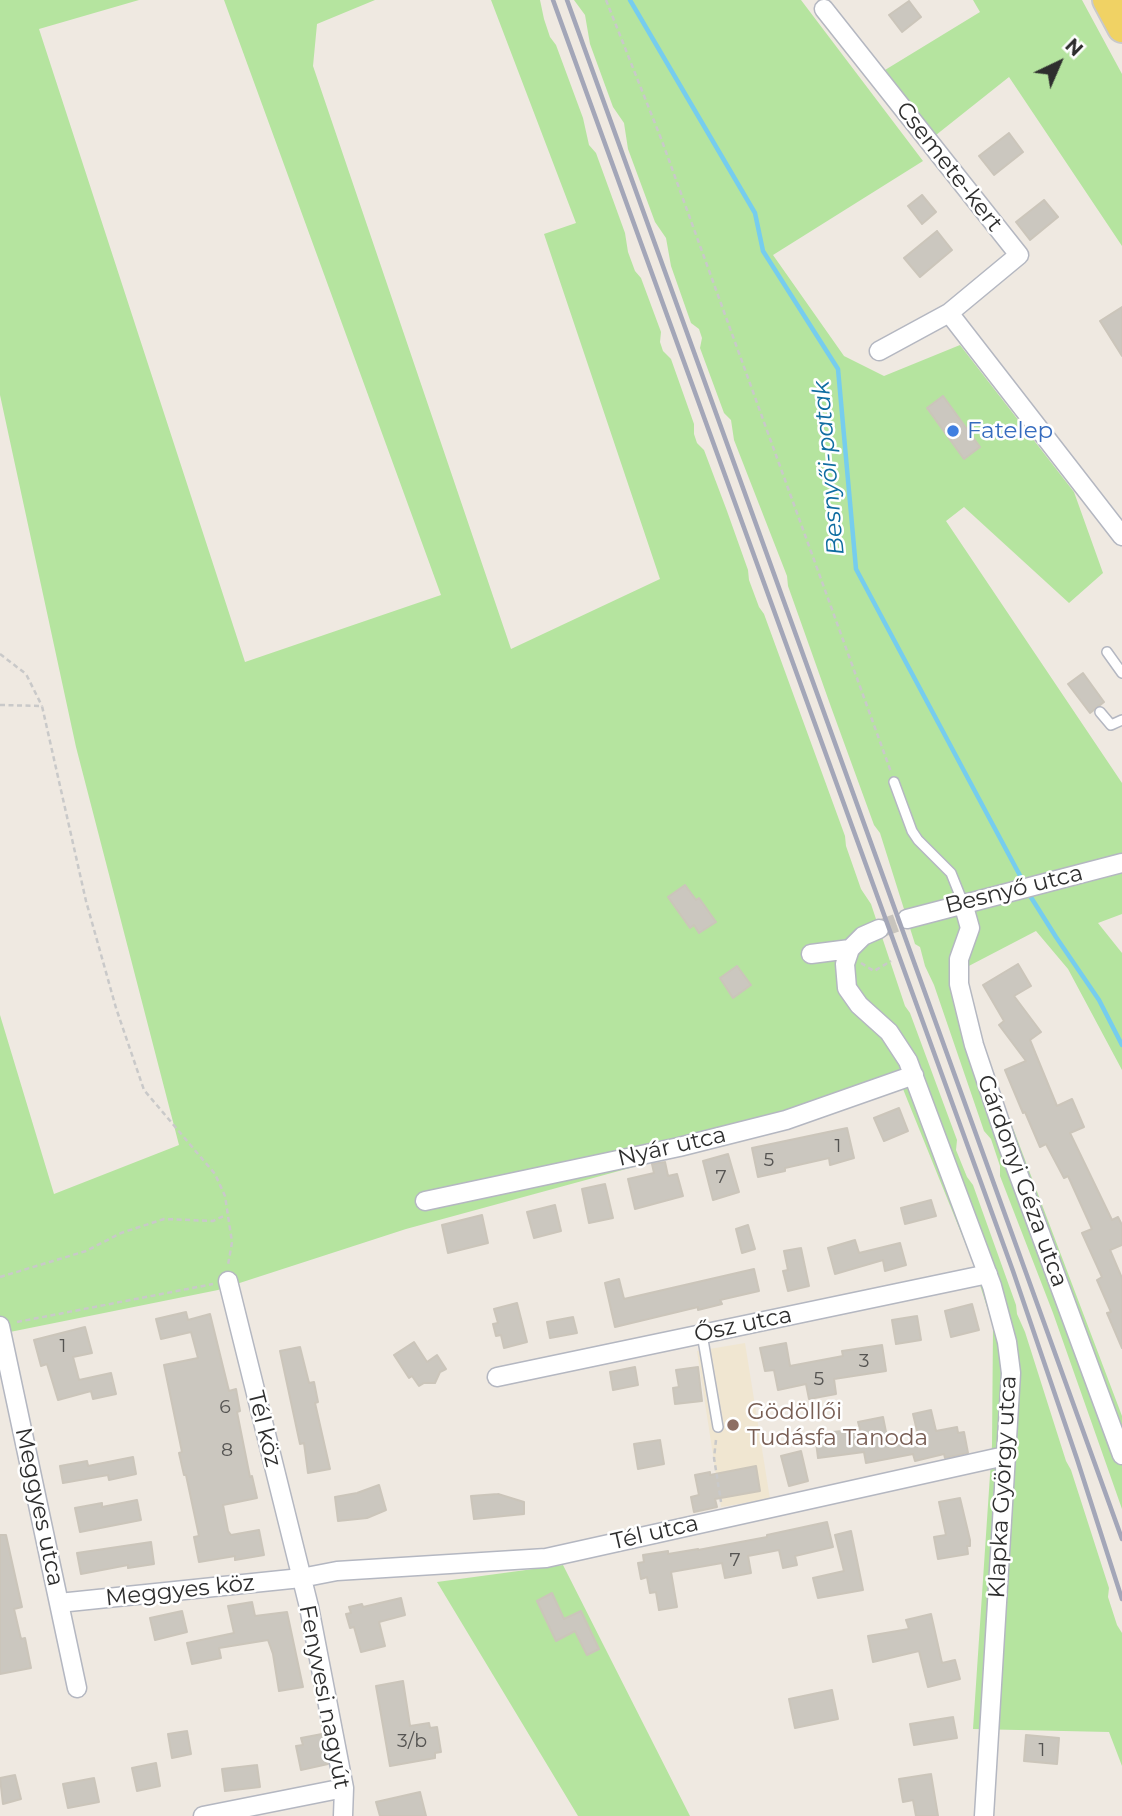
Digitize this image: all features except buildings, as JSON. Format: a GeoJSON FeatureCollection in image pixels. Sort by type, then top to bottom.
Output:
{"type":"FeatureCollection","features":[{"type":"Feature","properties":{"kind":"street","name":"Csemete-kert"},"geometry":{"type":"LineString","coordinates":[[824,9],[1019,255],[949,313],[879,351]]}},
{"type":"Feature","properties":{"kind":"street"},"geometry":{"type":"LineString","coordinates":[[949,313],[1122,536]]}},
{"type":"Feature","properties":{"kind":"street","name":"Besnyő utca"},"geometry":{"type":"LineString","coordinates":[[907,919],[1035,885],[1120,867]]}},
{"type":"Feature","properties":{"kind":"street","name":"Gárdonyi Géza utca"},"geometry":{"type":"LineString","coordinates":[[963,903],[970,928],[959,959],[959,984],[974,1045],[1008,1146],[1122,1455]]}},
{"type":"Feature","properties":{"kind":"street"},"geometry":{"type":"LineString","coordinates":[[811,954],[856,958],[863,936],[879,929]]}},
{"type":"Feature","properties":{"kind":"street","name":"Klapka György utca"},"geometry":{"type":"LineString","coordinates":[[856,958],[844,969],[847,988],[853,1000],[875,1018],[900,1046],[914,1075],[999,1308],[1010,1373],[1010,1409],[984,1816]]}},
{"type":"Feature","properties":{"kind":"street","name":"Nyár utca"},"geometry":{"type":"LineString","coordinates":[[425,1201],[678,1147],[786,1120],[914,1075]]}},
{"type":"Feature","properties":{"kind":"street","name":"Ősz utca"},"geometry":{"type":"LineString","coordinates":[[498,1377],[988,1274]]}},
{"type":"Feature","properties":{"kind":"street","name":"Tél köz"},"geometry":{"type":"LineString","coordinates":[[228,1281],[301,1578]]}},
{"type":"Feature","properties":{"kind":"street","name":"Meggyes utca"},"geometry":{"type":"LineString","coordinates":[[0,1326],[77,1688]]}},
{"type":"Feature","properties":{"kind":"street","name":"Tél utca"},"geometry":{"type":"LineString","coordinates":[[301,1578],[337,1571],[546,1558],[1005,1456]]}},
{"type":"Feature","properties":{"kind":"street","name":"Meggyes köz"},"geometry":{"type":"LineString","coordinates":[[59,1603],[301,1578]]}},
{"type":"Feature","properties":{"kind":"street","name":"Fenyvesi nagyút"},"geometry":{"type":"LineString","coordinates":[[301,1578],[344,1788],[343,1816]]}},
{"type":"Feature","properties":{"kind":"street"},"geometry":{"type":"LineString","coordinates":[[203,1816],[344,1788]]}},
{"type":"Feature","properties":{"kind":"lane"},"geometry":{"type":"LineString","coordinates":[[1107,652],[1122,673]]}},
{"type":"Feature","properties":{"kind":"lane"},"geometry":{"type":"LineString","coordinates":[[1100,712],[1111,725],[1122,720]]}},
{"type":"Feature","properties":{"kind":"lane"},"geometry":{"type":"LineString","coordinates":[[894,782],[912,831],[951,873],[963,903]]}},
{"type":"Feature","properties":{"kind":"lane"},"geometry":{"type":"LineString","coordinates":[[702,1334],[718,1427]]}},
{"type":"Feature","properties":{"kind":"path"},"geometry":{"type":"LineString","coordinates":[[606,0],[662,141],[894,782]]}},
{"type":"Feature","properties":{"kind":"path"},"geometry":{"type":"LineString","coordinates":[[0,654],[26,674],[42,706],[86,901],[116,1008],[144,1090],[215,1174],[225,1196],[232,1242],[228,1281],[0,1326]]}},
{"type":"Feature","properties":{"kind":"path"},"geometry":{"type":"LineString","coordinates":[[0,705],[42,706]]}},
{"type":"Feature","properties":{"kind":"path"},"geometry":{"type":"LineString","coordinates":[[856,958],[874,971],[891,961]]}},
{"type":"Feature","properties":{"kind":"path"},"geometry":{"type":"LineString","coordinates":[[0,1277],[86,1251],[121,1233],[164,1219],[213,1221],[226,1216]]}},
{"type":"Feature","properties":{"kind":"path"},"geometry":{"type":"LineString","coordinates":[[718,1427],[714,1458],[721,1502]]}},
{"type":"Feature","properties":{"kind":"shaded area","name":"Gödöllői Tudásfa Tanoda"},"geometry":{"type":"Polygon","coordinates":[[[745,1343],[770,1499],[721,1507],[697,1351],[745,1343]]]}},
{"type":"Feature","properties":{"kind":"green space"},"geometry":{"type":"Polygon","coordinates":[[[0,0],[139,0],[39,29],[245,662],[441,595],[224,0],[375,0],[317,24],[313,66],[511,649],[660,579],[544,234],[576,223],[491,0],[540,0],[550,37],[556,45],[583,118],[589,145],[596,153],[625,233],[628,252],[635,271],[641,278],[661,332],[663,351],[671,359],[694,424],[697,443],[704,450],[727,511],[749,580],[764,614],[845,836],[861,889],[871,904],[905,1006],[910,1013],[957,1140],[956,1150],[973,1185],[1071,1470],[1109,1588],[1108,1597],[1122,1633],[1122,1766],[1109,1732],[973,1729],[992,1445],[993,1326],[972,1260],[903,1089],[839,1111],[406,1229],[218,1290],[0,1334],[0,1015],[54,1194],[179,1145],[76,747],[0,395],[0,0]]]}},
{"type":"Feature","properties":{"kind":"green space"},"geometry":{"type":"Polygon","coordinates":[[[574,0],[801,0],[923,161],[773,255],[844,356],[884,376],[960,345],[1074,492],[1103,573],[1069,603],[964,507],[946,521],[1122,783],[1122,914],[1098,923],[1122,953],[1122,1070],[1068,969],[1036,931],[963,969],[991,1070],[1122,1416],[1122,1509],[1053,1313],[1000,1176],[1000,1166],[991,1139],[984,1131],[920,947],[915,944],[880,833],[874,825],[831,707],[788,586],[787,576],[734,440],[731,420],[724,413],[700,348],[702,338],[699,329],[691,323],[671,266],[666,238],[655,222],[628,149],[624,123],[613,107],[590,44],[585,15],[574,0]]]}},
{"type":"Feature","properties":{"kind":"green space"},"geometry":{"type":"Polygon","coordinates":[[[973,0],[1082,0],[1122,74],[1122,246],[1009,77],[936,135],[885,70],[980,12],[973,0]]]}},
{"type":"Feature","properties":{"kind":"green space"},"geometry":{"type":"Polygon","coordinates":[[[563,1565],[690,1816],[578,1816],[437,1582],[563,1565]]]}},
{"type":"Feature","properties":{"kind":"waterway","name":"Besnyői-patak"},"geometry":{"type":"LineString","coordinates":[[630,0],[755,213],[763,251],[838,369],[856,569],[1024,883]]}},
{"type":"Feature","properties":{"kind":"waterway","name":"Besnyői-patak"},"geometry":{"type":"LineString","coordinates":[[1027,891],[1099,1000],[1122,1045]]}},
{"type":"Feature","properties":{"kind":"tunnel"},"geometry":{"type":"LineString","coordinates":[[879,929],[907,919]]}},
{"type":"Feature","properties":{"kind":"railway"},"geometry":{"type":"LineString","coordinates":[[553,0],[1013,1271],[1122,1599]]}},
{"type":"Feature","properties":{"kind":"railway"},"geometry":{"type":"LineString","coordinates":[[567,0],[1122,1539]]}},
{"type":"Feature","properties":{"kind":"place","name":"Fatelep"},"geometry":{"type":"Point","coordinates":[953,431]}},
{"type":"Feature","properties":{"kind":"place","name":"Gödöllői Tudásfa Tanoda"},"geometry":{"type":"Point","coordinates":[733,1425]}}]}
